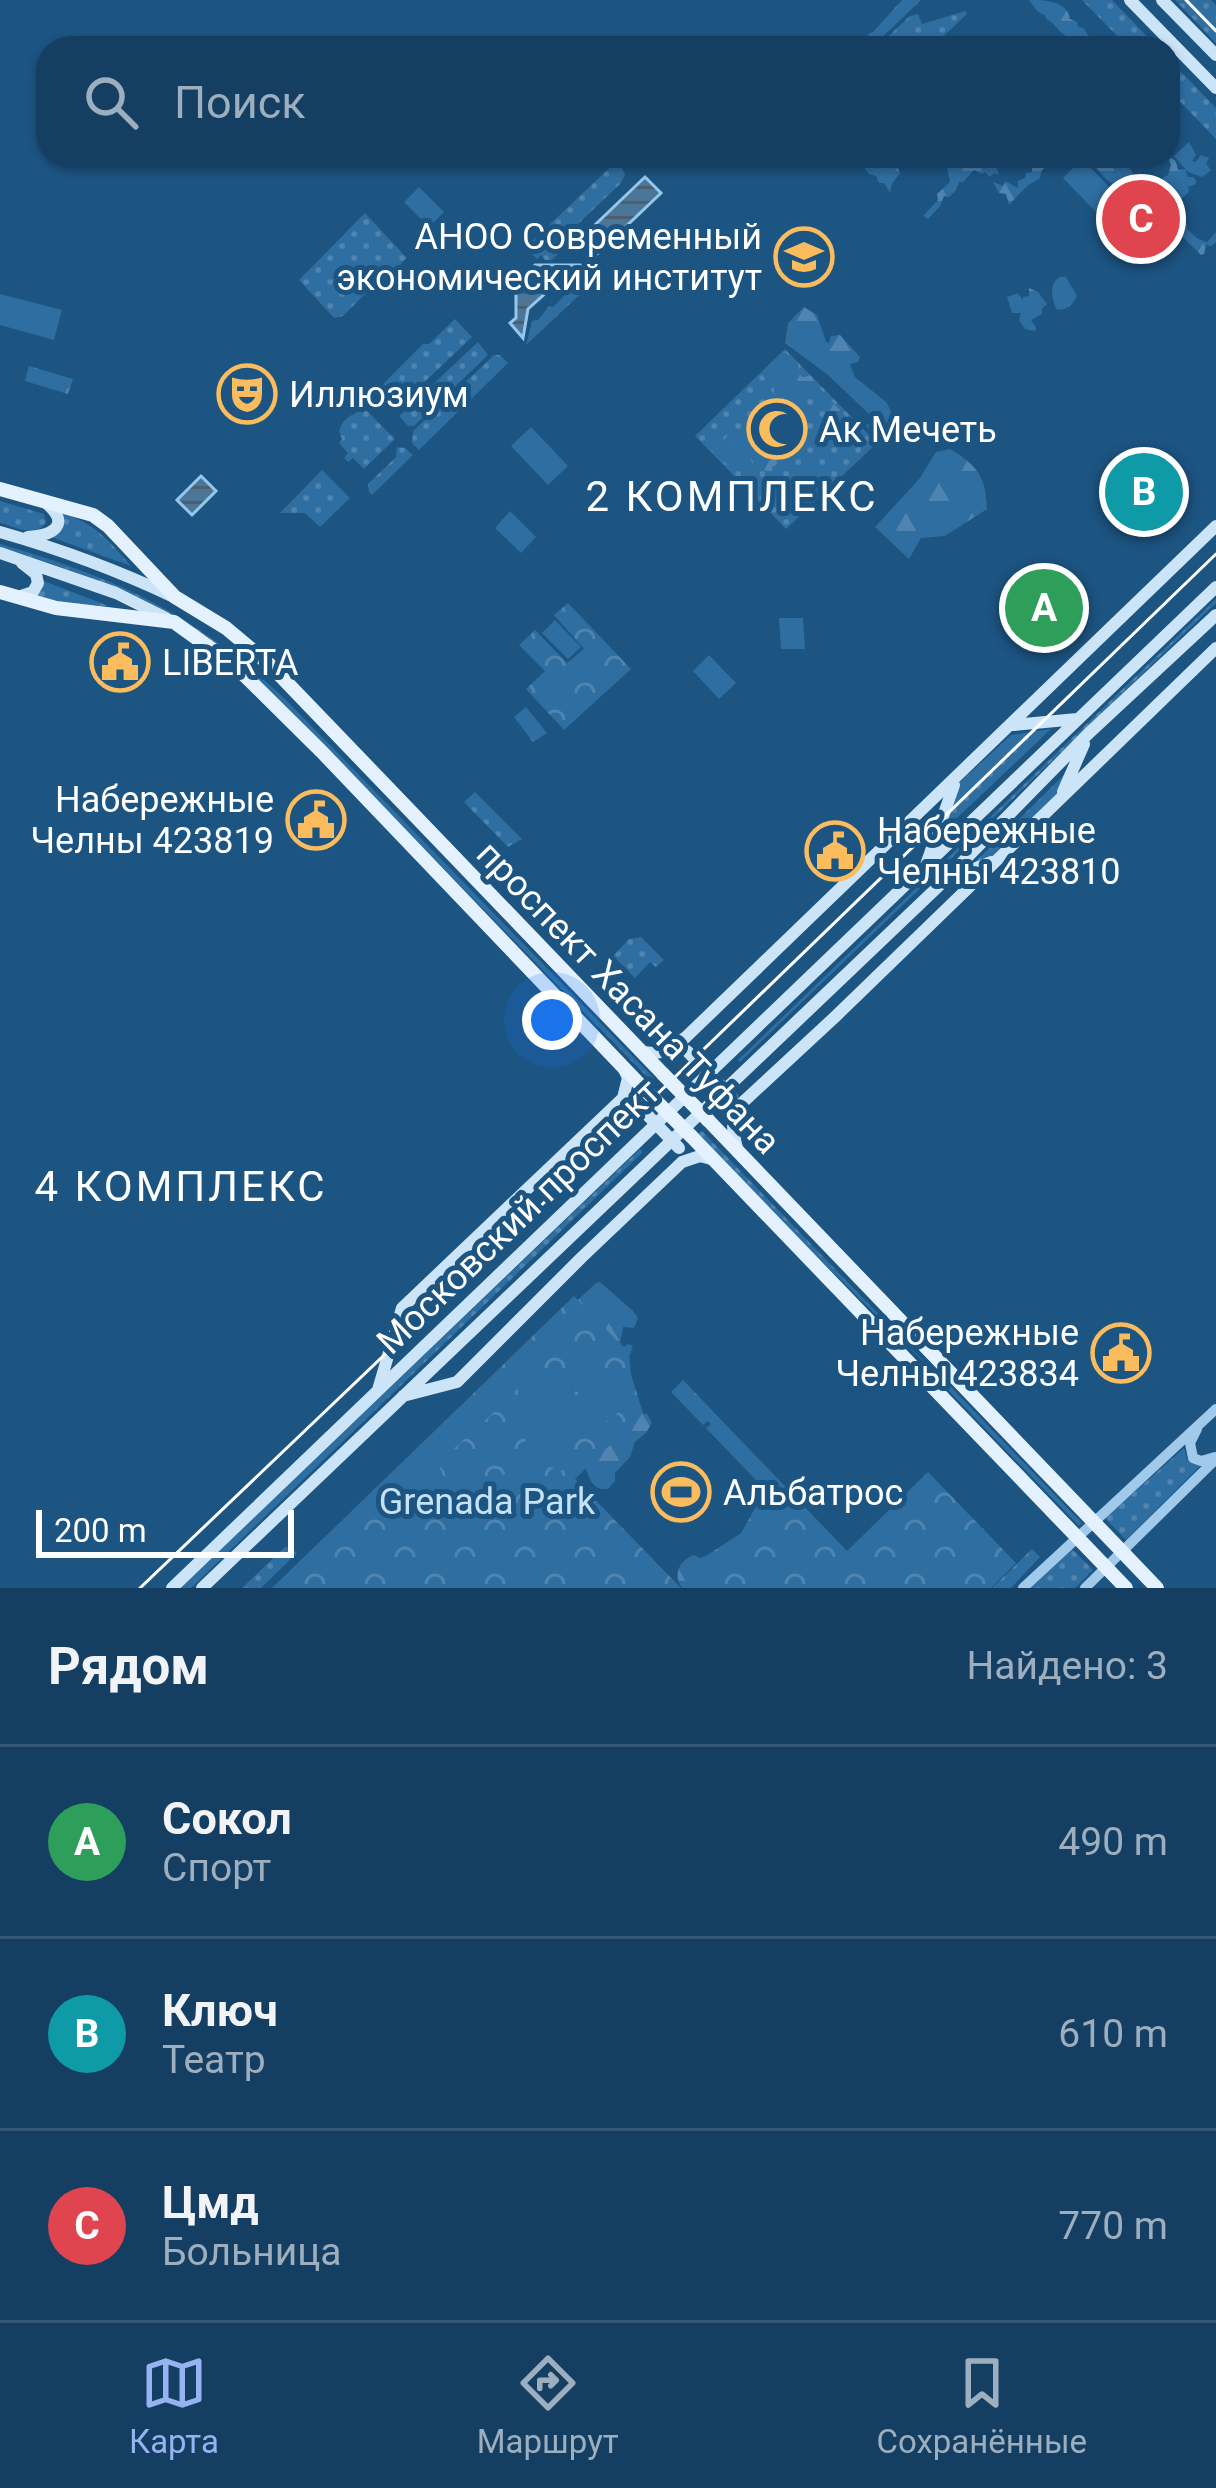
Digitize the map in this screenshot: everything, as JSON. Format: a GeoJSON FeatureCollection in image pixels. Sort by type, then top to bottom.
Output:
{"type":"FeatureCollection","features":[{"type":"Feature","properties":{"kind":"main road"},"geometry":{"type":"LineString","coordinates":[[1130,0],[1165,36]]}},
{"type":"Feature","properties":{"kind":"main road"},"geometry":{"type":"LineString","coordinates":[[1162,0],[1216,55]]}},
{"type":"Feature","properties":{"kind":"main road"},"geometry":{"type":"LineString","coordinates":[[1180,51],[1216,88]]}},
{"type":"Feature","properties":{"kind":"main road"},"geometry":{"type":"LineString","coordinates":[[0,489],[93,515],[175,597]]}},
{"type":"Feature","properties":{"kind":"main road"},"geometry":{"type":"LineString","coordinates":[[22,538],[46,536],[55,530],[56,512],[44,501]]}},
{"type":"Feature","properties":{"kind":"main road"},"geometry":{"type":"LineString","coordinates":[[640,1051],[668,1052],[691,1033],[1216,526]]}},
{"type":"Feature","properties":{"kind":"main road","name":"проспект Хасана Туфана"},"geometry":{"type":"LineString","coordinates":[[0,532],[122,572],[175,597],[226,628],[270,665],[1157,1588]]}},
{"type":"Feature","properties":{"kind":"main road","name":"проспект Хасана Туфана"},"geometry":{"type":"LineString","coordinates":[[0,553],[116,593],[174,622],[273,700],[623,1066],[634,1097],[691,1136],[1126,1588]]}},
{"type":"Feature","properties":{"kind":"main road"},"geometry":{"type":"LineString","coordinates":[[16,558],[36,574],[38,583],[33,592],[18,597]]}},
{"type":"Feature","properties":{"kind":"main road","name":"Московский проспект"},"geometry":{"type":"LineString","coordinates":[[172,1588],[1216,587]]}},
{"type":"Feature","properties":{"kind":"main road"},"geometry":{"type":"LineString","coordinates":[[0,592],[56,608],[174,622]]}},
{"type":"Feature","properties":{"kind":"main road","name":"Московский проспект"},"geometry":{"type":"LineString","coordinates":[[202,1588],[943,882],[1089,734],[1216,615]]}},
{"type":"Feature","properties":{"kind":"main road"},"geometry":{"type":"LineString","coordinates":[[738,1153],[734,1114],[749,1097],[1216,648]]}},
{"type":"Feature","properties":{"kind":"main road"},"geometry":{"type":"LineString","coordinates":[[1012,726],[1078,718]]}},
{"type":"Feature","properties":{"kind":"main road"},"geometry":{"type":"LineString","coordinates":[[1060,798],[1089,734]]}},
{"type":"Feature","properties":{"kind":"main road"},"geometry":{"type":"LineString","coordinates":[[926,866],[956,778]]}},
{"type":"Feature","properties":{"kind":"main road"},"geometry":{"type":"LineString","coordinates":[[943,882],[998,859]]}},
{"type":"Feature","properties":{"kind":"main road"},"geometry":{"type":"LineString","coordinates":[[691,1033],[687,1051],[732,1097],[749,1097]]}},
{"type":"Feature","properties":{"kind":"main road"},"geometry":{"type":"LineString","coordinates":[[623,1066],[634,1097],[681,1155],[711,1159]]}},
{"type":"Feature","properties":{"kind":"main road"},"geometry":{"type":"LineString","coordinates":[[377,1392],[402,1308],[634,1097]]}},
{"type":"Feature","properties":{"kind":"main road"},"geometry":{"type":"LineString","coordinates":[[401,1396],[457,1382],[681,1155]]}},
{"type":"Feature","properties":{"kind":"main road"},"geometry":{"type":"LineString","coordinates":[[928,1384],[947,1384],[945,1368]]}},
{"type":"Feature","properties":{"kind":"street"},"geometry":{"type":"LineString","coordinates":[[1024,1588],[1216,1409]]}},
{"type":"Feature","properties":{"kind":"street"},"geometry":{"type":"LineString","coordinates":[[1198,1426],[1190,1443],[1193,1458],[1216,1458]]}},
{"type":"Feature","properties":{"kind":"street"},"geometry":{"type":"LineString","coordinates":[[1085,1588],[1216,1458]]}},
{"type":"Feature","properties":{"kind":"green space"},"geometry":{"type":"Polygon","coordinates":[[[902,0],[921,0],[883,36],[867,34],[902,0]]]}},
{"type":"Feature","properties":{"kind":"green space"},"geometry":{"type":"Polygon","coordinates":[[[1029,0],[1059,5],[1089,36],[1066,36],[1029,0]]]}},
{"type":"Feature","properties":{"kind":"green space"},"geometry":{"type":"Polygon","coordinates":[[[1082,0],[1112,0],[1146,36],[1117,36],[1082,0]]]}},
{"type":"Feature","properties":{"kind":"green space"},"geometry":{"type":"Polygon","coordinates":[[[1175,0],[1211,0],[1216,5],[1216,43],[1175,0]]]}},
{"type":"Feature","properties":{"kind":"green space"},"geometry":{"type":"Polygon","coordinates":[[[918,14],[922,24],[967,14],[944,36],[889,36],[910,16],[918,14]]]}},
{"type":"Feature","properties":{"kind":"green space"},"geometry":{"type":"Polygon","coordinates":[[[1180,70],[1216,108],[1216,139],[1180,102],[1180,70]]]}},
{"type":"Feature","properties":{"kind":"green space"},"geometry":{"type":"Polygon","coordinates":[[[1189,142],[1196,155],[1192,161],[1201,155],[1209,158],[1206,164],[1211,170],[1202,177],[1188,172],[1180,163],[1180,150],[1189,142]]]}},
{"type":"Feature","properties":{"kind":"green space"},"geometry":{"type":"Polygon","coordinates":[[[609,168],[622,168],[625,175],[620,184],[559,242],[559,253],[552,260],[541,255],[537,259],[528,245],[609,168]]]}},
{"type":"Feature","properties":{"kind":"green space"},"geometry":{"type":"Polygon","coordinates":[[[865,168],[898,168],[900,173],[890,193],[865,168]]]}},
{"type":"Feature","properties":{"kind":"green space"},"geometry":{"type":"Polygon","coordinates":[[[947,168],[997,168],[999,175],[990,177],[974,170],[949,197],[944,196],[928,219],[923,216],[950,182],[947,168]]]}},
{"type":"Feature","properties":{"kind":"green space"},"geometry":{"type":"Polygon","coordinates":[[[1032,168],[1045,168],[1040,178],[1009,205],[1006,194],[999,193],[993,182],[1003,186],[1005,181],[1018,188],[1018,181],[1032,168]]]}},
{"type":"Feature","properties":{"kind":"green space"},"geometry":{"type":"Polygon","coordinates":[[[1073,168],[1091,168],[1117,195],[1098,214],[1063,178],[1073,168]]]}},
{"type":"Feature","properties":{"kind":"green space"},"geometry":{"type":"Polygon","coordinates":[[[1096,168],[1128,168],[1139,180],[1128,189],[1107,180],[1096,168]]]}},
{"type":"Feature","properties":{"kind":"green space"},"geometry":{"type":"Polygon","coordinates":[[[1170,168],[1185,169],[1196,184],[1180,200],[1162,178],[1170,168]]]}},
{"type":"Feature","properties":{"kind":"green space"},"geometry":{"type":"Polygon","coordinates":[[[419,187],[444,212],[429,227],[404,202],[419,187]]]}},
{"type":"Feature","properties":{"kind":"green space"},"geometry":{"type":"Polygon","coordinates":[[[1181,208],[1187,229],[1198,239],[1207,242],[1216,232],[1216,242],[1206,245],[1204,254],[1172,225],[1181,208]]]}},
{"type":"Feature","properties":{"kind":"green space"},"geometry":{"type":"Polygon","coordinates":[[[365,213],[407,258],[382,281],[373,274],[362,284],[367,292],[343,316],[334,318],[299,280],[365,213]]]}},
{"type":"Feature","properties":{"kind":"green space"},"geometry":{"type":"Polygon","coordinates":[[[1060,277],[1066,277],[1077,296],[1069,307],[1056,309],[1052,292],[1060,277]]]}},
{"type":"Feature","properties":{"kind":"green space"},"geometry":{"type":"Polygon","coordinates":[[[589,286],[526,345],[532,321],[571,289],[589,286]]]}},
{"type":"Feature","properties":{"kind":"green space"},"geometry":{"type":"Polygon","coordinates":[[[1029,288],[1047,304],[1031,320],[1034,331],[1025,329],[1019,320],[1021,313],[1012,313],[1007,297],[1018,293],[1023,300],[1029,288]]]}},
{"type":"Feature","properties":{"kind":"green space"},"geometry":{"type":"Polygon","coordinates":[[[0,294],[62,310],[54,340],[0,325],[0,294]]]}},
{"type":"Feature","properties":{"kind":"green space"},"geometry":{"type":"Polygon","coordinates":[[[804,307],[817,315],[826,342],[840,335],[860,357],[850,364],[855,377],[886,402],[901,436],[882,443],[866,426],[871,416],[785,343],[788,323],[804,307]]]}},
{"type":"Feature","properties":{"kind":"green space"},"geometry":{"type":"Polygon","coordinates":[[[455,319],[472,337],[394,411],[383,400],[376,400],[377,390],[455,319]]]}},
{"type":"Feature","properties":{"kind":"green space"},"geometry":{"type":"Polygon","coordinates":[[[478,342],[488,355],[414,426],[408,426],[399,416],[478,342]]]}},
{"type":"Feature","properties":{"kind":"green space"},"geometry":{"type":"Polygon","coordinates":[[[785,349],[877,443],[786,529],[695,436],[785,349]]]}},
{"type":"Feature","properties":{"kind":"green space"},"geometry":{"type":"Polygon","coordinates":[[[785,352],[798,364],[799,374],[810,376],[869,443],[854,444],[851,435],[840,432],[821,399],[774,395],[774,385],[763,373],[785,352]]]}},
{"type":"Feature","properties":{"kind":"green space"},"geometry":{"type":"Polygon","coordinates":[[[494,355],[508,363],[419,450],[412,443],[413,431],[494,355]]]}},
{"type":"Feature","properties":{"kind":"green space"},"geometry":{"type":"Polygon","coordinates":[[[29,366],[73,379],[68,394],[25,381],[29,366]]]}},
{"type":"Feature","properties":{"kind":"green space"},"geometry":{"type":"Polygon","coordinates":[[[364,408],[395,439],[364,469],[353,458],[348,462],[344,458],[348,453],[339,443],[339,431],[364,408]]]}},
{"type":"Feature","properties":{"kind":"green space"},"geometry":{"type":"Polygon","coordinates":[[[531,427],[568,466],[548,485],[511,446],[531,427]]]}},
{"type":"Feature","properties":{"kind":"green space"},"geometry":{"type":"Polygon","coordinates":[[[728,435],[736,447],[747,446],[752,463],[759,466],[763,462],[756,455],[761,448],[770,449],[770,458],[777,465],[772,472],[758,469],[756,479],[748,479],[748,472],[735,462],[731,468],[706,445],[717,449],[728,435]]]}},
{"type":"Feature","properties":{"kind":"green space"},"geometry":{"type":"Polygon","coordinates":[[[397,447],[413,455],[372,495],[368,484],[396,457],[397,447]]]}},
{"type":"Feature","properties":{"kind":"green space"},"geometry":{"type":"Polygon","coordinates":[[[950,449],[978,473],[987,509],[945,536],[921,538],[909,559],[875,527],[920,478],[936,452],[950,449]]]}},
{"type":"Feature","properties":{"kind":"green space"},"geometry":{"type":"Polygon","coordinates":[[[811,459],[828,466],[831,479],[803,491],[795,489],[803,502],[800,509],[783,517],[759,486],[763,478],[781,478],[786,483],[786,477],[801,472],[801,463],[811,459]]]}},
{"type":"Feature","properties":{"kind":"green space"},"geometry":{"type":"Polygon","coordinates":[[[322,470],[350,498],[320,527],[305,513],[280,513],[322,470]]]}},
{"type":"Feature","properties":{"kind":"green space"},"geometry":{"type":"Polygon","coordinates":[[[0,501],[44,514],[46,523],[30,531],[0,523],[0,501]]]}},
{"type":"Feature","properties":{"kind":"green space"},"geometry":{"type":"Polygon","coordinates":[[[510,511],[536,537],[521,553],[495,528],[510,511]]]}},
{"type":"Feature","properties":{"kind":"green space"},"geometry":{"type":"Polygon","coordinates":[[[60,512],[100,533],[131,566],[51,537],[60,512]]]}},
{"type":"Feature","properties":{"kind":"green space"},"geometry":{"type":"Polygon","coordinates":[[[0,544],[82,571],[153,602],[251,669],[654,1078],[651,1081],[249,673],[151,606],[0,544]]]}},
{"type":"Feature","properties":{"kind":"green space"},"geometry":{"type":"Polygon","coordinates":[[[41,580],[109,606],[58,605],[36,595],[41,580]]]}},
{"type":"Feature","properties":{"kind":"green space"},"geometry":{"type":"Polygon","coordinates":[[[1216,599],[1216,603],[738,1060],[1216,599]]]}},
{"type":"Feature","properties":{"kind":"green space"},"geometry":{"type":"Polygon","coordinates":[[[568,603],[631,669],[564,730],[526,689],[545,671],[519,645],[535,630],[567,663],[584,649],[554,615],[568,603]]]}},
{"type":"Feature","properties":{"kind":"green space"},"geometry":{"type":"Polygon","coordinates":[[[779,618],[803,618],[805,649],[781,649],[779,618]]]}},
{"type":"Feature","properties":{"kind":"green space"},"geometry":{"type":"Polygon","coordinates":[[[555,620],[581,647],[568,659],[542,633],[555,620]]]}},
{"type":"Feature","properties":{"kind":"green space"},"geometry":{"type":"Polygon","coordinates":[[[709,655],[736,683],[719,699],[693,671],[709,655]]]}},
{"type":"Feature","properties":{"kind":"green space"},"geometry":{"type":"Polygon","coordinates":[[[526,707],[547,733],[533,742],[514,717],[526,707]]]}},
{"type":"Feature","properties":{"kind":"green space"},"geometry":{"type":"Polygon","coordinates":[[[1051,729],[938,836],[959,783],[1011,735],[1051,729]]]}},
{"type":"Feature","properties":{"kind":"green space"},"geometry":{"type":"Polygon","coordinates":[[[1066,773],[1057,797],[996,856],[974,863],[1066,773]]]}},
{"type":"Feature","properties":{"kind":"green space"},"geometry":{"type":"Polygon","coordinates":[[[475,792],[522,839],[508,847],[464,802],[475,792]]]}},
{"type":"Feature","properties":{"kind":"green space"},"geometry":{"type":"Polygon","coordinates":[[[641,937],[664,960],[656,967],[650,962],[635,978],[613,956],[629,939],[641,937]]]}},
{"type":"Feature","properties":{"kind":"green space"},"geometry":{"type":"Polygon","coordinates":[[[702,1131],[941,1379],[780,1220],[698,1134],[702,1131]]]}},
{"type":"Feature","properties":{"kind":"green space"},"geometry":{"type":"Polygon","coordinates":[[[640,1149],[643,1152],[191,1588],[180,1588],[640,1149]]]}},
{"type":"Feature","properties":{"kind":"green space"},"geometry":{"type":"Polygon","coordinates":[[[596,1283],[638,1318],[634,1328],[623,1327],[620,1343],[633,1346],[630,1354],[517,1357],[596,1283]]]}},
{"type":"Feature","properties":{"kind":"green space","name":"Grenada Park"},"geometry":{"type":"Polygon","coordinates":[[[574,1296],[629,1353],[643,1413],[575,1479],[681,1588],[272,1588],[574,1296]]]}},
{"type":"Feature","properties":{"kind":"green space"},"geometry":{"type":"Polygon","coordinates":[[[510,1365],[512,1370],[526,1371],[555,1396],[572,1392],[591,1418],[566,1449],[565,1470],[527,1468],[492,1508],[480,1493],[516,1465],[525,1449],[522,1422],[529,1406],[513,1384],[505,1385],[503,1374],[510,1365]]]}},
{"type":"Feature","properties":{"kind":"green space"},"geometry":{"type":"Polygon","coordinates":[[[581,1368],[634,1400],[602,1425],[582,1395],[569,1387],[581,1368]]]}},
{"type":"Feature","properties":{"kind":"green space"},"geometry":{"type":"Polygon","coordinates":[[[683,1380],[847,1551],[928,1472],[1016,1563],[991,1588],[690,1588],[778,1503],[706,1428],[711,1424],[703,1425],[671,1392],[683,1380]]]}},
{"type":"Feature","properties":{"kind":"green space"},"geometry":{"type":"Polygon","coordinates":[[[950,1386],[1082,1523],[1079,1526],[947,1389],[950,1386]]]}},
{"type":"Feature","properties":{"kind":"green space"},"geometry":{"type":"Polygon","coordinates":[[[493,1393],[503,1404],[438,1463],[444,1478],[440,1498],[451,1502],[452,1511],[419,1515],[400,1510],[392,1495],[395,1482],[493,1393]]]}},
{"type":"Feature","properties":{"kind":"green space"},"geometry":{"type":"Polygon","coordinates":[[[640,1413],[647,1414],[652,1423],[615,1473],[615,1481],[608,1489],[598,1488],[585,1467],[640,1413]]]}},
{"type":"Feature","properties":{"kind":"green space"},"geometry":{"type":"Polygon","coordinates":[[[1184,1448],[1187,1459],[1200,1466],[1126,1540],[1105,1518],[1184,1448]]]}},
{"type":"Feature","properties":{"kind":"green space"},"geometry":{"type":"Polygon","coordinates":[[[783,1493],[806,1588],[682,1588],[678,1573],[685,1560],[706,1556],[741,1533],[758,1503],[783,1493]]]}},
{"type":"Feature","properties":{"kind":"green space"},"geometry":{"type":"Polygon","coordinates":[[[285,1547],[297,1553],[261,1588],[242,1588],[285,1547]]]}},
{"type":"Feature","properties":{"kind":"green space"},"geometry":{"type":"Polygon","coordinates":[[[1070,1547],[1093,1570],[1075,1588],[1030,1588],[1070,1547]]]}},
{"type":"Feature","properties":{"kind":"green space"},"geometry":{"type":"Polygon","coordinates":[[[1032,1549],[1040,1557],[1011,1588],[992,1588],[1032,1549]]]}},
{"type":"Feature","properties":{"kind":"shaded area"},"geometry":{"type":"Polygon","coordinates":[[[645,177],[661,193],[597,254],[577,249],[576,243],[645,177]]]}},
{"type":"Feature","properties":{"kind":"shaded area"},"geometry":{"type":"Polygon","coordinates":[[[535,265],[580,265],[585,278],[556,284],[528,309],[523,338],[510,323],[516,318],[516,284],[535,265]]]}},
{"type":"Feature","properties":{"kind":"shaded area"},"geometry":{"type":"Polygon","coordinates":[[[201,476],[216,491],[192,515],[177,500],[201,476]]]}},
{"type":"Feature","properties":{"kind":"tram line"},"geometry":{"type":"LineString","coordinates":[[1186,0],[1216,31]]}},
{"type":"Feature","properties":{"kind":"tram line"},"geometry":{"type":"LineString","coordinates":[[140,1588],[1216,554]]}},
{"type":"Feature","properties":{"kind":"place","name":"Цмд"},"geometry":{"type":"Point","coordinates":[1141,219]}},
{"type":"Feature","properties":{"kind":"place","name":"АНОО Современный экономический институт"},"geometry":{"type":"Point","coordinates":[804,257]}},
{"type":"Feature","properties":{"kind":"place","name":"Иллюзиум"},"geometry":{"type":"Point","coordinates":[247,394]}},
{"type":"Feature","properties":{"kind":"place","name":"Ак Мечеть"},"geometry":{"type":"Point","coordinates":[777,429]}},
{"type":"Feature","properties":{"kind":"place","name":"Ключ"},"geometry":{"type":"Point","coordinates":[1144,492]}},
{"type":"Feature","properties":{"kind":"place","name":"Сокол"},"geometry":{"type":"Point","coordinates":[1044,608]}},
{"type":"Feature","properties":{"kind":"place","name":"LIBERTA"},"geometry":{"type":"Point","coordinates":[120,662]}},
{"type":"Feature","properties":{"kind":"place","name":"Набережные Челны 423819"},"geometry":{"type":"Point","coordinates":[316,820]}},
{"type":"Feature","properties":{"kind":"place","name":"Набережные Челны 423810"},"geometry":{"type":"Point","coordinates":[835,851]}},
{"type":"Feature","properties":{"kind":"place","name":"Набережные Челны 423834"},"geometry":{"type":"Point","coordinates":[1121,1353]}},
{"type":"Feature","properties":{"kind":"place","name":"Альбатрос"},"geometry":{"type":"Point","coordinates":[681,1492]}},
{"type":"Feature","properties":{"kind":"district","name":"2 КОМПЛЕКС"},"geometry":{"type":"Point","coordinates":[732,496]}},
{"type":"Feature","properties":{"kind":"district","name":"4 КОМПЛЕКС"},"geometry":{"type":"Point","coordinates":[181,1186]}}]}
